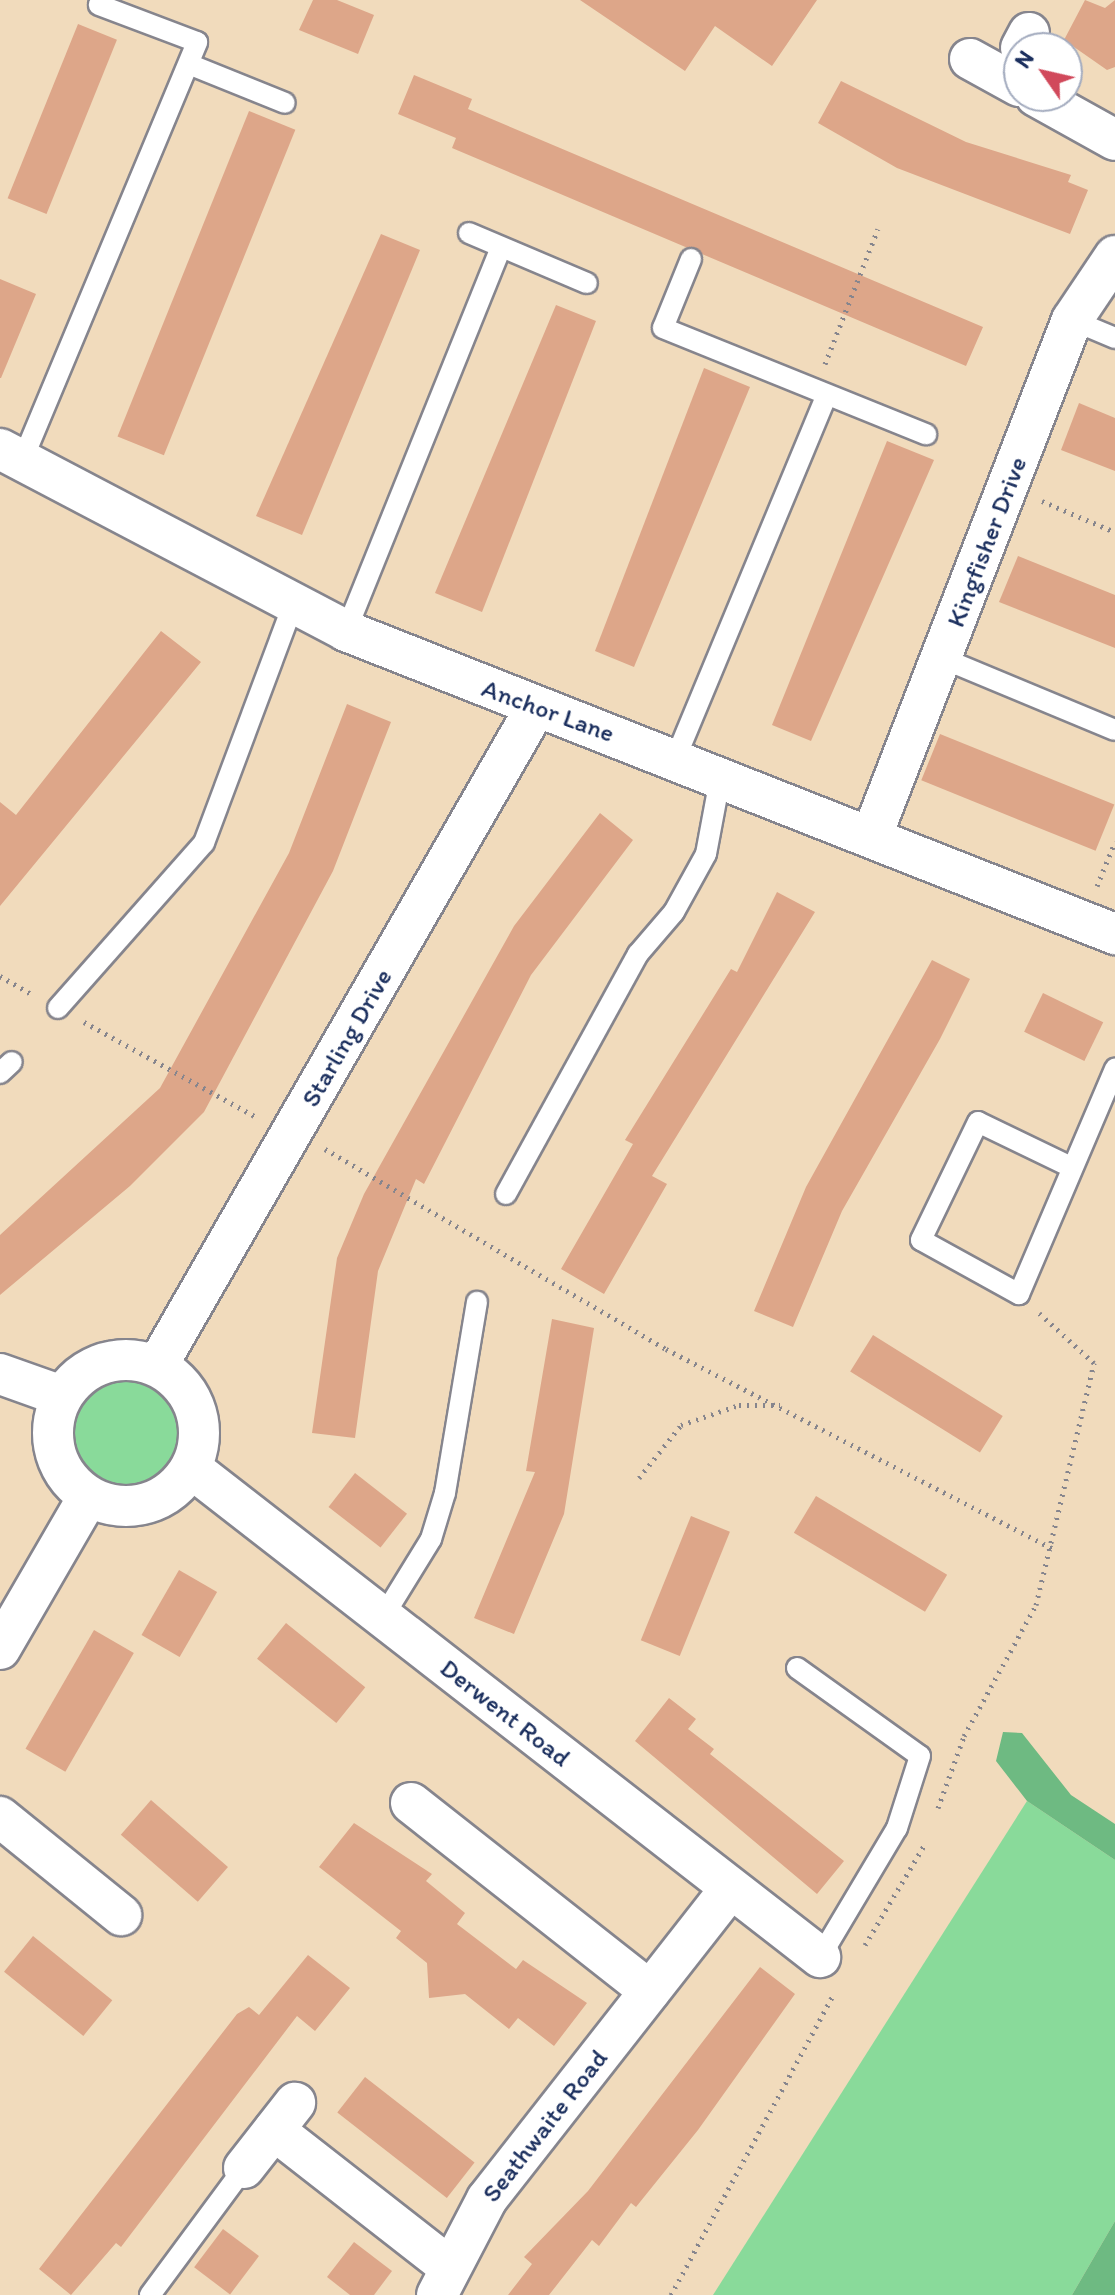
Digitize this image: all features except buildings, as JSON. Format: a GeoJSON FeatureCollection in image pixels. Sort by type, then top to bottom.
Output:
{"type":"FeatureCollection","features":[{"type":"Feature","properties":{"kind":"street"},"geometry":{"type":"LineString","coordinates":[[970,59],[1003,63]]}},
{"type":"Feature","properties":{"kind":"street"},"geometry":{"type":"LineString","coordinates":[[1080,112],[1115,140]]}},
{"type":"Feature","properties":{"kind":"street","name":"Kingfisher Drive"},"geometry":{"type":"LineString","coordinates":[[872,835],[1072,320],[1115,256]]}},
{"type":"Feature","properties":{"kind":"street","name":"Anchor Lane"},"geometry":{"type":"LineString","coordinates":[[11,455],[346,631],[535,709],[721,774],[1099,927]]}},
{"type":"Feature","properties":{"kind":"street","name":"Starling Drive"},"geometry":{"type":"LineString","coordinates":[[157,1366],[535,709]]}},
{"type":"Feature","properties":{"kind":"street"},"geometry":{"type":"LineString","coordinates":[[136,1360],[157,1366],[191,1399],[198,1446],[191,1468],[176,1487],[145,1504],[110,1505],[88,1497],[58,1463],[53,1418],[62,1396],[93,1367],[136,1360]]}},
{"type":"Feature","properties":{"kind":"street"},"geometry":{"type":"LineString","coordinates":[[0,1374],[62,1396]]}},
{"type":"Feature","properties":{"kind":"street","name":"Derwent Road"},"geometry":{"type":"LineString","coordinates":[[191,1468],[730,1889],[839,1956]]}},
{"type":"Feature","properties":{"kind":"street"},"geometry":{"type":"LineString","coordinates":[[0,1649],[88,1497]]}},
{"type":"Feature","properties":{"kind":"street"},"geometry":{"type":"LineString","coordinates":[[411,1803],[558,1897],[650,1991]]}},
{"type":"Feature","properties":{"kind":"street"},"geometry":{"type":"LineString","coordinates":[[0,1817],[121,1915]]}},
{"type":"Feature","properties":{"kind":"street","name":"Seathwaite Road"},"geometry":{"type":"LineString","coordinates":[[244,2168],[284,2117],[442,2280],[487,2199],[730,1889]]}},
{"type":"Feature","properties":{"kind":"lane"},"geometry":{"type":"LineString","coordinates":[[11,455],[191,65],[197,42],[99,5]]}},
{"type":"Feature","properties":{"kind":"lane"},"geometry":{"type":"LineString","coordinates":[[191,65],[285,103]]}},
{"type":"Feature","properties":{"kind":"lane"},"geometry":{"type":"LineString","coordinates":[[469,233],[587,283]]}},
{"type":"Feature","properties":{"kind":"lane"},"geometry":{"type":"LineString","coordinates":[[346,631],[501,248]]}},
{"type":"Feature","properties":{"kind":"lane"},"geometry":{"type":"LineString","coordinates":[[691,259],[663,328],[926,434]]}},
{"type":"Feature","properties":{"kind":"lane"},"geometry":{"type":"LineString","coordinates":[[1072,320],[1115,338]]}},
{"type":"Feature","properties":{"kind":"lane"},"geometry":{"type":"LineString","coordinates":[[676,757],[820,393]]}},
{"type":"Feature","properties":{"kind":"lane"},"geometry":{"type":"LineString","coordinates":[[58,1008],[204,843],[293,605]]}},
{"type":"Feature","properties":{"kind":"lane"},"geometry":{"type":"LineString","coordinates":[[942,658],[1115,730]]}},
{"type":"Feature","properties":{"kind":"lane"},"geometry":{"type":"LineString","coordinates":[[506,1194],[638,954],[674,912],[706,854],[721,774]]}},
{"type":"Feature","properties":{"kind":"lane"},"geometry":{"type":"LineString","coordinates":[[1071,1167],[978,1122],[921,1240],[1019,1294],[1115,1069]]}},
{"type":"Feature","properties":{"kind":"lane"},"geometry":{"type":"LineString","coordinates":[[383,1617],[431,1539],[445,1493],[477,1302]]}},
{"type":"Feature","properties":{"kind":"lane"},"geometry":{"type":"LineString","coordinates":[[797,1668],[920,1756],[897,1828],[839,1956]]}},
{"type":"Feature","properties":{"kind":"lane"},"geometry":{"type":"LineString","coordinates":[[150,2295],[244,2168]]}},
{"type":"Feature","properties":{"kind":"path"},"geometry":{"type":"LineString","coordinates":[[820,393],[878,229]]}},
{"type":"Feature","properties":{"kind":"path"},"geometry":{"type":"LineString","coordinates":[[1008,487],[1115,532]]}},
{"type":"Feature","properties":{"kind":"path"},"geometry":{"type":"LineString","coordinates":[[1099,927],[1115,842]]}},
{"type":"Feature","properties":{"kind":"path"},"geometry":{"type":"LineString","coordinates":[[0,976],[292,1133],[666,1349],[783,1405],[1053,1549]]}},
{"type":"Feature","properties":{"kind":"path"},"geometry":{"type":"LineString","coordinates":[[934,1817],[964,1736],[1036,1605],[1053,1549],[1094,1363],[1019,1294]]}},
{"type":"Feature","properties":{"kind":"path"},"geometry":{"type":"LineString","coordinates":[[639,1478],[681,1425],[739,1405],[783,1405]]}},
{"type":"Feature","properties":{"kind":"path"},"geometry":{"type":"LineString","coordinates":[[671,2295],[842,1979],[839,1956],[929,1830]]}},
{"type":"Feature","properties":{"kind":"green space"},"geometry":{"type":"Polygon","coordinates":[[[123,1376],[145,1380],[163,1393],[176,1411],[180,1433],[176,1455],[163,1473],[145,1486],[123,1490],[101,1486],[83,1473],[70,1455],[66,1433],[70,1411],[83,1393],[101,1380],[123,1376]]]}},
{"type":"Feature","properties":{"kind":"green space"},"geometry":{"type":"Polygon","coordinates":[[[1003,1732],[1022,1733],[1071,1795],[1115,1824],[1115,1860],[1027,1801],[996,1761],[1003,1732]]]}},
{"type":"Feature","properties":{"kind":"green space"},"geometry":{"type":"Polygon","coordinates":[[[1027,1801],[1115,1860],[1115,2221],[1072,2295],[713,2295],[1027,1801]]]}},
{"type":"Feature","properties":{"kind":"green space"},"geometry":{"type":"Polygon","coordinates":[[[1115,2221],[1115,2295],[1072,2295],[1115,2221]]]}}]}
